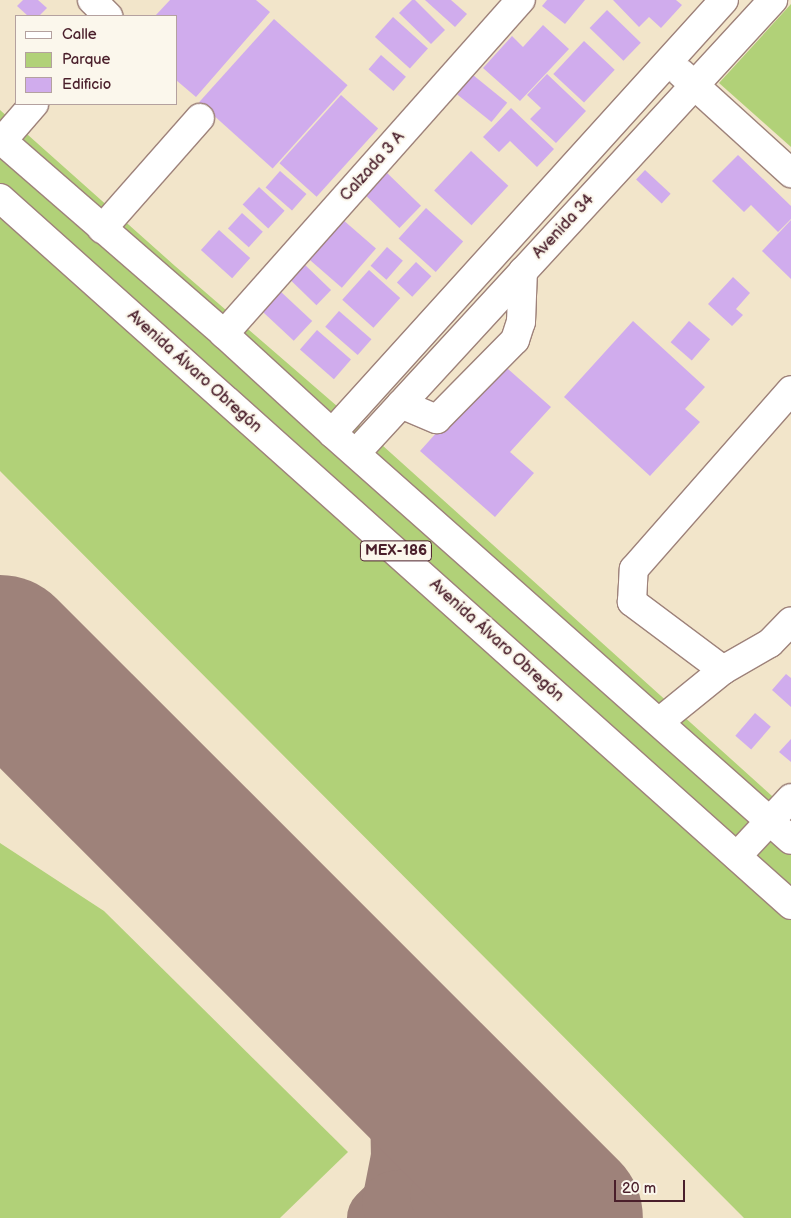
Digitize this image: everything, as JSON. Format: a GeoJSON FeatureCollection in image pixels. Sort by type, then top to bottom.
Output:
{"type":"FeatureCollection","features":[{"type":"Feature","properties":{"kind":"main road"},"geometry":{"type":"LineString","coordinates":[[92,0],[108,15]]}},
{"type":"Feature","properties":{"kind":"main road"},"geometry":{"type":"LineString","coordinates":[[110,15],[124,0]]}},
{"type":"Feature","properties":{"kind":"main road","name":"Calzada 3 A"},"geometry":{"type":"LineString","coordinates":[[224,334],[521,0]]}},
{"type":"Feature","properties":{"kind":"main road","name":"Avenida 34"},"geometry":{"type":"LineString","coordinates":[[332,433],[724,0]]}},
{"type":"Feature","properties":{"kind":"main road","name":"Avenida 34"},"geometry":{"type":"LineString","coordinates":[[356,452],[772,0]]}},
{"type":"Feature","properties":{"kind":"main road"},"geometry":{"type":"LineString","coordinates":[[668,62],[791,173]]}},
{"type":"Feature","properties":{"kind":"main road"},"geometry":{"type":"LineString","coordinates":[[1,140],[33,105]]}},
{"type":"Feature","properties":{"kind":"main road"},"geometry":{"type":"LineString","coordinates":[[102,229],[200,118]]}},
{"type":"Feature","properties":{"kind":"main road","name":"MEX-186"},"geometry":{"type":"LineString","coordinates":[[1,140],[224,334],[332,433],[356,452],[791,840]]}},
{"type":"Feature","properties":{"kind":"main road"},"geometry":{"type":"LineString","coordinates":[[7,204],[42,177]]}},
{"type":"Feature","properties":{"kind":"main road","name":"Avenida Álvaro Obregón"},"geometry":{"type":"LineString","coordinates":[[7,204],[791,906]]}},
{"type":"Feature","properties":{"kind":"main road"},"geometry":{"type":"LineString","coordinates":[[401,404],[437,419],[515,340],[521,322],[523,271]]}},
{"type":"Feature","properties":{"kind":"main road"},"geometry":{"type":"LineString","coordinates":[[466,285],[490,308]]}},
{"type":"Feature","properties":{"kind":"main road"},"geometry":{"type":"LineString","coordinates":[[723,670],[632,602],[634,569],[791,390]]}},
{"type":"Feature","properties":{"kind":"main road"},"geometry":{"type":"LineString","coordinates":[[659,722],[723,670],[770,643],[791,622]]}},
{"type":"Feature","properties":{"kind":"main road"},"geometry":{"type":"LineString","coordinates":[[737,856],[791,798]]}},
{"type":"Feature","properties":{"kind":"green space"},"geometry":{"type":"Polygon","coordinates":[[[791,4],[791,147],[719,83],[791,4]]]}},
{"type":"Feature","properties":{"kind":"green space"},"geometry":{"type":"Polygon","coordinates":[[[0,110],[175,266],[382,445],[791,813],[791,1218],[744,1218],[0,471],[0,110]]]}},
{"type":"Feature","properties":{"kind":"green space"},"geometry":{"type":"Polygon","coordinates":[[[0,843],[104,911],[348,1152],[280,1218],[0,1218],[0,843]]]}},
{"type":"Feature","properties":{"kind":"building"},"geometry":{"type":"Polygon","coordinates":[[[23,0],[38,0],[47,8],[40,15],[27,15],[17,6],[23,0]]]}},
{"type":"Feature","properties":{"kind":"building"},"geometry":{"type":"Polygon","coordinates":[[[170,0],[256,0],[270,12],[196,97],[178,82],[178,15],[156,15],[170,0]]]}},
{"type":"Feature","properties":{"kind":"building"},"geometry":{"type":"Polygon","coordinates":[[[412,0],[415,0],[445,30],[431,44],[399,13],[412,0]]]}},
{"type":"Feature","properties":{"kind":"building"},"geometry":{"type":"Polygon","coordinates":[[[425,0],[451,0],[467,14],[455,27],[425,0]]]}},
{"type":"Feature","properties":{"kind":"building"},"geometry":{"type":"Polygon","coordinates":[[[547,0],[585,0],[565,24],[542,6],[547,0]]]}},
{"type":"Feature","properties":{"kind":"building"},"geometry":{"type":"Polygon","coordinates":[[[613,0],[676,0],[682,5],[661,28],[649,17],[639,27],[613,0]]]}},
{"type":"Feature","properties":{"kind":"building"},"geometry":{"type":"Polygon","coordinates":[[[607,10],[641,43],[623,61],[590,28],[607,10]]]}},
{"type":"Feature","properties":{"kind":"building"},"geometry":{"type":"Polygon","coordinates":[[[393,17],[428,48],[410,69],[375,37],[393,17]]]}},
{"type":"Feature","properties":{"kind":"building"},"geometry":{"type":"Polygon","coordinates":[[[274,19],[348,85],[273,168],[199,102],[274,19]]]}},
{"type":"Feature","properties":{"kind":"building"},"geometry":{"type":"Polygon","coordinates":[[[543,25],[569,49],[520,101],[483,68],[512,36],[523,47],[543,25]]]}},
{"type":"Feature","properties":{"kind":"building"},"geometry":{"type":"Polygon","coordinates":[[[584,41],[615,70],[584,103],[553,74],[584,41]]]}},
{"type":"Feature","properties":{"kind":"building"},"geometry":{"type":"Polygon","coordinates":[[[381,55],[406,77],[393,91],[369,69],[381,55]]]}},
{"type":"Feature","properties":{"kind":"building"},"geometry":{"type":"Polygon","coordinates":[[[547,74],[586,111],[556,143],[530,119],[541,108],[527,95],[547,74]]]}},
{"type":"Feature","properties":{"kind":"building"},"geometry":{"type":"Polygon","coordinates":[[[473,75],[507,103],[491,122],[457,94],[473,75]]]}},
{"type":"Feature","properties":{"kind":"building"},"geometry":{"type":"Polygon","coordinates":[[[341,95],[378,128],[317,197],[279,163],[341,95]]]}},
{"type":"Feature","properties":{"kind":"building"},"geometry":{"type":"Polygon","coordinates":[[[511,108],[554,149],[537,167],[510,141],[499,152],[483,137],[511,108]]]}},
{"type":"Feature","properties":{"kind":"building"},"geometry":{"type":"Polygon","coordinates":[[[471,151],[508,186],[471,225],[434,190],[471,151]]]}},
{"type":"Feature","properties":{"kind":"building"},"geometry":{"type":"Polygon","coordinates":[[[738,155],[791,206],[791,219],[778,232],[751,205],[744,212],[712,181],[738,155]]]}},
{"type":"Feature","properties":{"kind":"building"},"geometry":{"type":"Polygon","coordinates":[[[645,170],[671,194],[662,203],[636,180],[645,170]]]}},
{"type":"Feature","properties":{"kind":"building"},"geometry":{"type":"Polygon","coordinates":[[[280,171],[306,194],[292,211],[266,188],[280,171]]]}},
{"type":"Feature","properties":{"kind":"building"},"geometry":{"type":"Polygon","coordinates":[[[385,171],[421,206],[399,228],[363,193],[385,171]]]}},
{"type":"Feature","properties":{"kind":"building"},"geometry":{"type":"Polygon","coordinates":[[[259,187],[285,211],[268,228],[243,205],[259,187]]]}},
{"type":"Feature","properties":{"kind":"building"},"geometry":{"type":"Polygon","coordinates":[[[426,208],[463,241],[436,272],[399,238],[426,208]]]}},
{"type":"Feature","properties":{"kind":"building"},"geometry":{"type":"Polygon","coordinates":[[[242,213],[263,232],[249,247],[228,229],[242,213]]]}},
{"type":"Feature","properties":{"kind":"building"},"geometry":{"type":"Polygon","coordinates":[[[342,219],[376,249],[342,288],[308,258],[342,219]]]}},
{"type":"Feature","properties":{"kind":"building"},"geometry":{"type":"Polygon","coordinates":[[[791,220],[791,279],[762,251],[791,220]]]}},
{"type":"Feature","properties":{"kind":"building"},"geometry":{"type":"Polygon","coordinates":[[[219,230],[250,258],[232,278],[201,250],[219,230]]]}},
{"type":"Feature","properties":{"kind":"building"},"geometry":{"type":"Polygon","coordinates":[[[387,247],[403,261],[386,280],[371,266],[387,247]]]}},
{"type":"Feature","properties":{"kind":"building"},"geometry":{"type":"Polygon","coordinates":[[[416,262],[431,276],[412,297],[397,282],[416,262]]]}},
{"type":"Feature","properties":{"kind":"building"},"geometry":{"type":"Polygon","coordinates":[[[303,263],[331,290],[316,305],[288,278],[303,263]]]}},
{"type":"Feature","properties":{"kind":"building"},"geometry":{"type":"Polygon","coordinates":[[[369,270],[400,298],[373,328],[342,300],[369,270]]]}},
{"type":"Feature","properties":{"kind":"building"},"geometry":{"type":"Polygon","coordinates":[[[733,277],[750,293],[736,309],[743,315],[732,326],[708,304],[733,277]]]}},
{"type":"Feature","properties":{"kind":"building"},"geometry":{"type":"Polygon","coordinates":[[[280,291],[312,321],[294,341],[262,311],[280,291]]]}},
{"type":"Feature","properties":{"kind":"building"},"geometry":{"type":"Polygon","coordinates":[[[339,311],[371,339],[358,355],[325,327],[339,311]]]}},
{"type":"Feature","properties":{"kind":"building"},"geometry":{"type":"Polygon","coordinates":[[[633,321],[705,387],[685,409],[700,422],[650,476],[564,397],[633,321]]]}},
{"type":"Feature","properties":{"kind":"building"},"geometry":{"type":"Polygon","coordinates":[[[689,321],[710,339],[692,361],[671,342],[689,321]]]}},
{"type":"Feature","properties":{"kind":"building"},"geometry":{"type":"Polygon","coordinates":[[[317,330],[351,360],[334,379],[300,350],[317,330]]]}},
{"type":"Feature","properties":{"kind":"building"},"geometry":{"type":"Polygon","coordinates":[[[500,362],[551,407],[510,452],[534,473],[495,517],[420,451],[500,362]]]}},
{"type":"Feature","properties":{"kind":"building"},"geometry":{"type":"Polygon","coordinates":[[[786,674],[791,678],[791,707],[772,690],[786,674]]]}},
{"type":"Feature","properties":{"kind":"building"},"geometry":{"type":"Polygon","coordinates":[[[755,713],[771,727],[751,749],[735,736],[755,713]]]}},
{"type":"Feature","properties":{"kind":"building"},"geometry":{"type":"Polygon","coordinates":[[[791,739],[791,762],[779,752],[791,739]]]}},
{"type":"Feature","properties":{"kind":"taxiway"},"geometry":{"type":"LineString","coordinates":[[0,721],[51,729],[77,740],[107,762]]}},
{"type":"Feature","properties":{"kind":"taxiway"},"geometry":{"type":"LineString","coordinates":[[361,1016],[382,1045],[398,1085],[402,1106],[403,1157],[394,1203]]}},
{"type":"Feature","properties":{"kind":"taxiway"},"geometry":{"type":"LineString","coordinates":[[379,1218],[394,1203],[442,1196],[472,1195],[519,1203],[557,1218]]}},
{"type":"Feature","properties":{"kind":"runway"},"geometry":{"type":"LineString","coordinates":[[0,655],[563,1218]]}}]}
